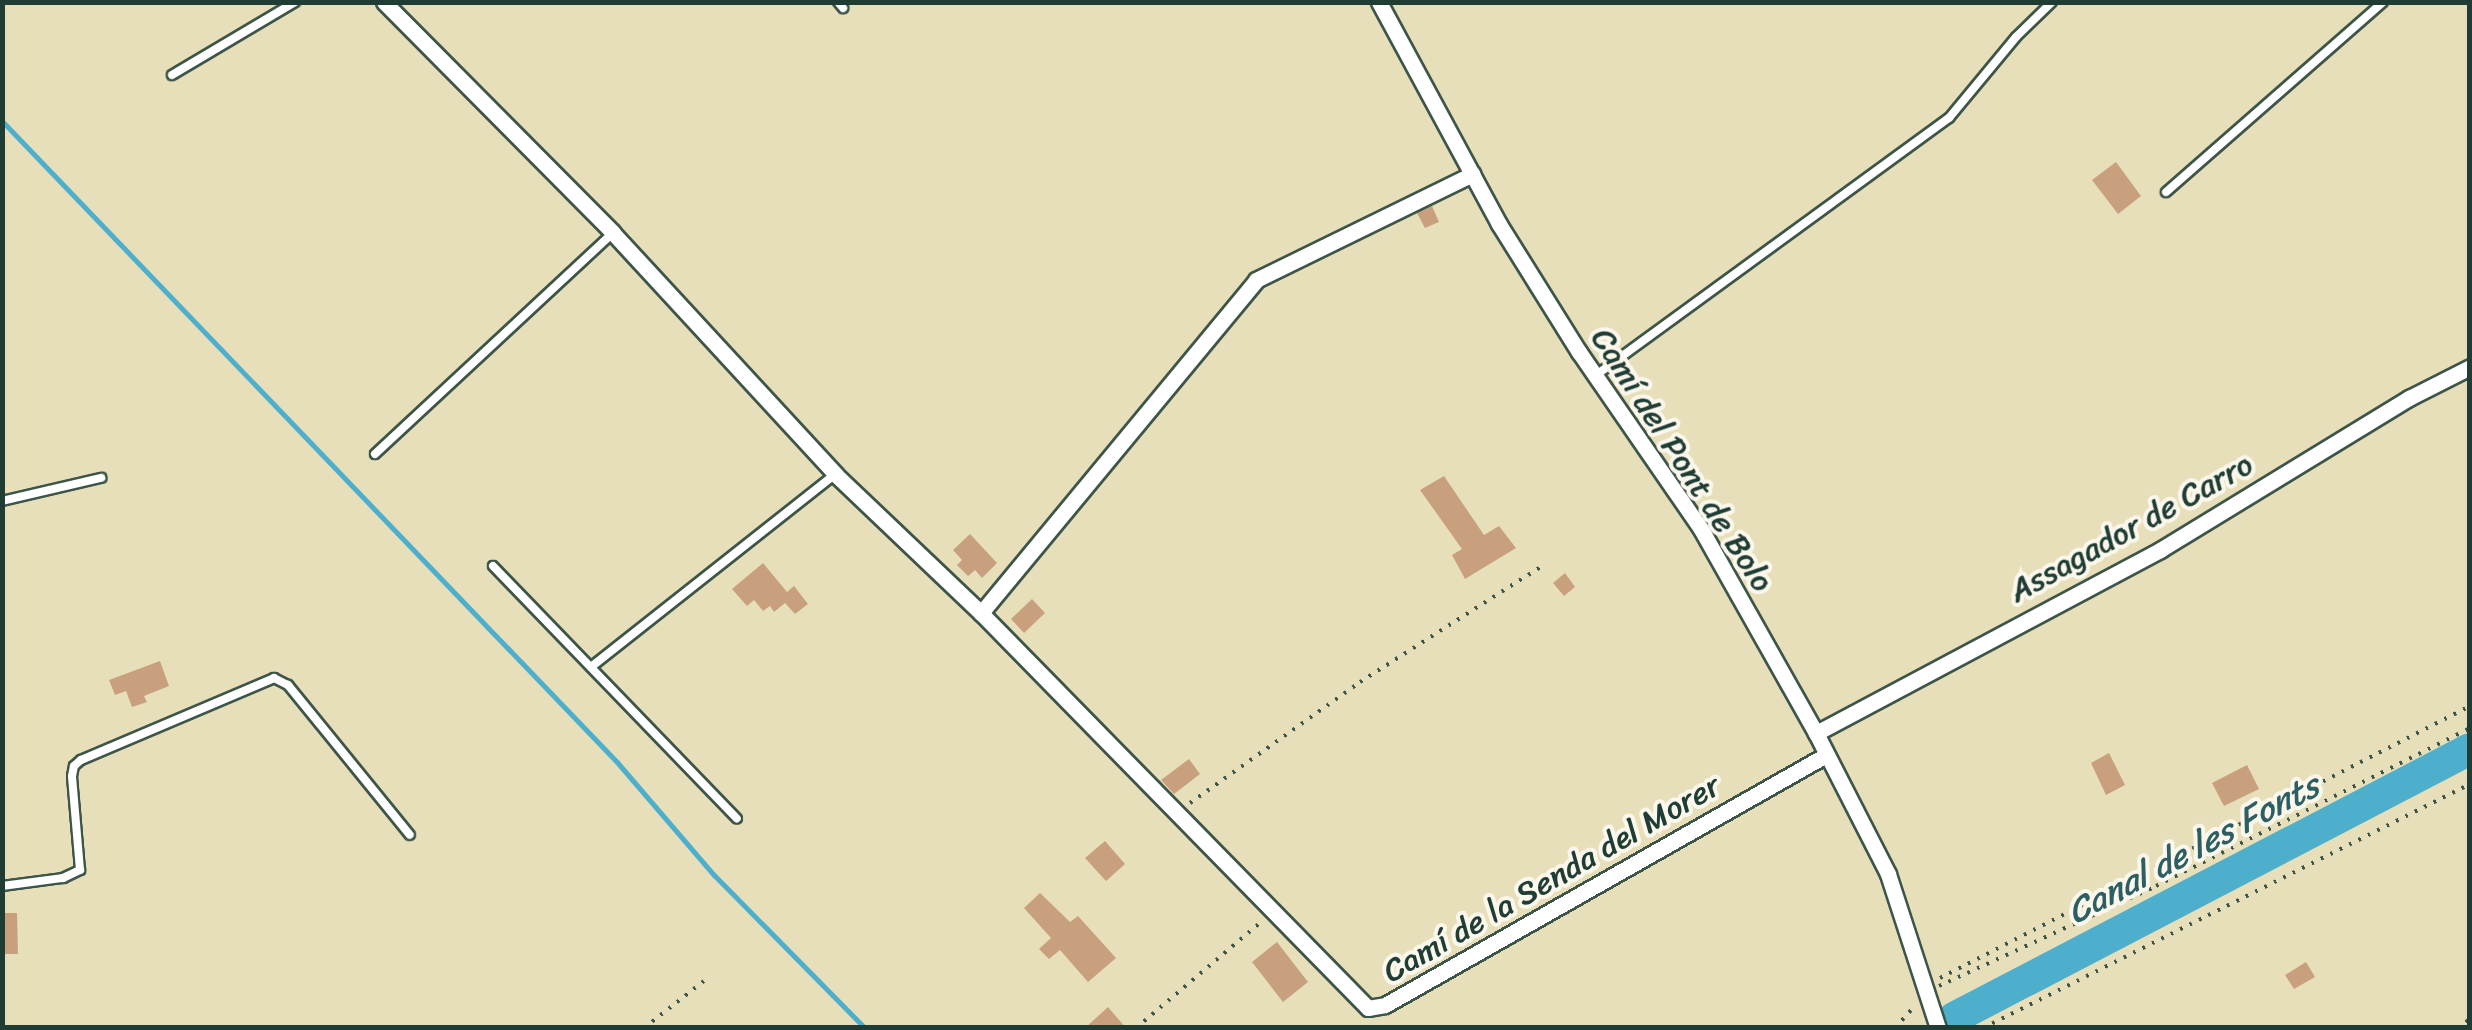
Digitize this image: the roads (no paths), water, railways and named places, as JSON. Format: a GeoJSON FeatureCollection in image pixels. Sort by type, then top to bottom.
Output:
{"type":"FeatureCollection","features":[{"type":"Feature","properties":{"kind":"street"},"geometry":{"type":"LineString","coordinates":[[384,2],[613,233],[836,474],[981,612],[1256,280],[1472,174]]}},
{"type":"Feature","properties":{"kind":"street","name":"Camí del Pont de Bolo"},"geometry":{"type":"LineString","coordinates":[[1379,2],[1472,174],[1595,376],[1692,516],[1816,733],[1888,874],[1935,1021]]}},
{"type":"Feature","properties":{"kind":"street","name":"Assagador de Carro"},"geometry":{"type":"LineString","coordinates":[[1816,733],[2160,550],[2408,398],[2470,367]]}},
{"type":"Feature","properties":{"kind":"street","name":"Camí de la Senda del Morer"},"geometry":{"type":"LineString","coordinates":[[981,612],[1360,1003],[1375,1009],[1826,755]]}},
{"type":"Feature","properties":{"kind":"lane"},"geometry":{"type":"LineString","coordinates":[[172,75],[296,2]]}},
{"type":"Feature","properties":{"kind":"lane"},"geometry":{"type":"LineString","coordinates":[[1595,376],[1949,118],[2016,36],[2052,2]]}},
{"type":"Feature","properties":{"kind":"lane"},"geometry":{"type":"LineString","coordinates":[[2166,192],[2382,2]]}},
{"type":"Feature","properties":{"kind":"lane"},"geometry":{"type":"LineString","coordinates":[[374,454],[613,233]]}},
{"type":"Feature","properties":{"kind":"lane"},"geometry":{"type":"LineString","coordinates":[[591,666],[836,474]]}},
{"type":"Feature","properties":{"kind":"lane"},"geometry":{"type":"LineString","coordinates":[[2,501],[101,478]]}},
{"type":"Feature","properties":{"kind":"lane"},"geometry":{"type":"LineString","coordinates":[[493,566],[737,819]]}},
{"type":"Feature","properties":{"kind":"lane"},"geometry":{"type":"LineString","coordinates":[[2,886],[63,878],[80,870],[74,766],[274,678],[288,685],[410,835]]}},
{"type":"Feature","properties":{"kind":"waterway"},"geometry":{"type":"LineString","coordinates":[[2,121],[617,762],[714,875],[865,1028]]}},
{"type":"Feature","properties":{"kind":"waterway","name":"Canal de les Fonts"},"geometry":{"type":"LineString","coordinates":[[1954,1018],[2470,749]]}}]}
